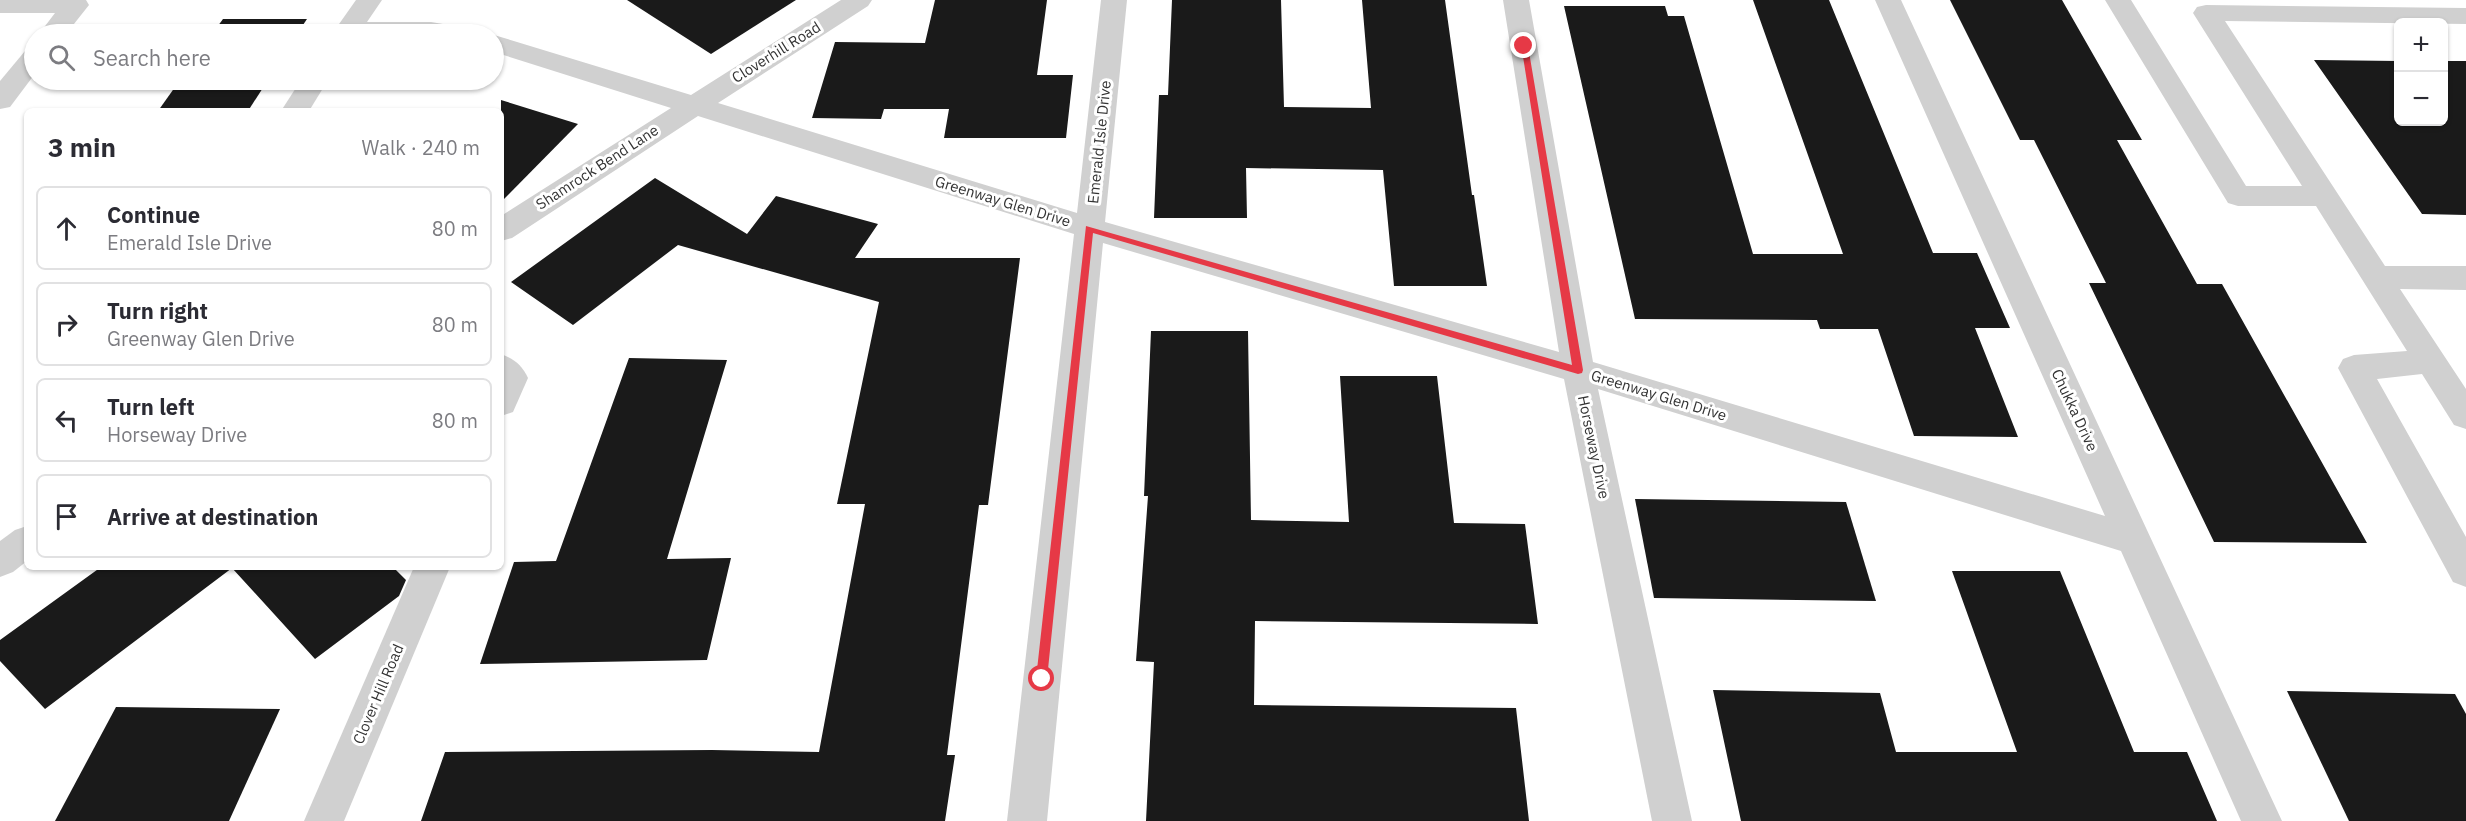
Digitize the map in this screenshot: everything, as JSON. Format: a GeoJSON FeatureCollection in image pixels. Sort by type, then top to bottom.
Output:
{"type":"FeatureCollection","features":[{"type":"Feature","properties":{"kind":"lane"},"geometry":{"type":"LineString","coordinates":[[352,24],[369,0]]}},
{"type":"Feature","properties":{"kind":"lane","name":"Cloverhill Road"},"geometry":{"type":"LineString","coordinates":[[694,104],[859,0]]}},
{"type":"Feature","properties":{"kind":"lane","name":"Emerald Isle Drive"},"geometry":{"type":"LineString","coordinates":[[1027,821],[1114,0]]}},
{"type":"Feature","properties":{"kind":"lane","name":"Horseway Drive"},"geometry":{"type":"LineString","coordinates":[[1516,0],[1578,370],[1672,821]]}},
{"type":"Feature","properties":{"kind":"lane","name":"Chukka Drive"},"geometry":{"type":"LineString","coordinates":[[1888,0],[2262,821]]}},
{"type":"Feature","properties":{"kind":"lane"},"geometry":{"type":"LineString","coordinates":[[2118,0],[2238,196],[2325,196]]}},
{"type":"Feature","properties":{"kind":"lane"},"geometry":{"type":"LineString","coordinates":[[0,5],[76,5],[60,24]]}},
{"type":"Feature","properties":{"kind":"lane"},"geometry":{"type":"LineString","coordinates":[[2202,7],[2377,277],[2446,371],[2466,416]]}},
{"type":"Feature","properties":{"kind":"lane"},"geometry":{"type":"LineString","coordinates":[[2202,7],[2466,16]]}},
{"type":"Feature","properties":{"kind":"lane","name":"Greenway Glen Drive"},"geometry":{"type":"LineString","coordinates":[[504,46],[1089,228],[1578,370],[2134,540]]}},
{"type":"Feature","properties":{"kind":"lane"},"geometry":{"type":"LineString","coordinates":[[0,100],[24,70]]}},
{"type":"Feature","properties":{"kind":"lane"},"geometry":{"type":"LineString","coordinates":[[297,108],[308,90]]}},
{"type":"Feature","properties":{"kind":"lane","name":"Shamrock Bend Lane"},"geometry":{"type":"LineString","coordinates":[[504,228],[694,104]]}},
{"type":"Feature","properties":{"kind":"lane"},"geometry":{"type":"LineString","coordinates":[[2377,277],[2466,278]]}},
{"type":"Feature","properties":{"kind":"lane"},"geometry":{"type":"LineString","coordinates":[[2446,371],[2354,368],[2466,571]]}},
{"type":"Feature","properties":{"kind":"lane"},"geometry":{"type":"LineString","coordinates":[[504,370],[512,378],[504,396]]}},
{"type":"Feature","properties":{"kind":"lane"},"geometry":{"type":"LineString","coordinates":[[0,561],[24,543]]}},
{"type":"Feature","properties":{"kind":"lane","name":"Clover Hill Road"},"geometry":{"type":"LineString","coordinates":[[324,821],[431,570]]}},
{"type":"Feature","properties":{"kind":"building"},"geometry":{"type":"Polygon","coordinates":[[[627,0],[796,0],[711,54],[627,0]]]}},
{"type":"Feature","properties":{"kind":"building"},"geometry":{"type":"Polygon","coordinates":[[[935,0],[1047,0],[1037,75],[1073,75],[1066,138],[944,138],[949,109],[884,109],[881,119],[812,118],[835,42],[925,43],[935,0]]]}},
{"type":"Feature","properties":{"kind":"building"},"geometry":{"type":"Polygon","coordinates":[[[1172,0],[1281,0],[1284,107],[1371,108],[1362,0],[1445,0],[1487,286],[1394,286],[1383,170],[1246,168],[1247,218],[1154,218],[1159,95],[1168,95],[1172,0]]]}},
{"type":"Feature","properties":{"kind":"building"},"geometry":{"type":"Polygon","coordinates":[[[1753,0],[1829,0],[1933,253],[1977,253],[2010,328],[1975,328],[2018,437],[1914,436],[1878,329],[1820,329],[1817,320],[1635,319],[1564,6],[1665,6],[1668,16],[1684,16],[1753,254],[1843,254],[1753,0]]]}},
{"type":"Feature","properties":{"kind":"building"},"geometry":{"type":"Polygon","coordinates":[[[1950,0],[2062,0],[2142,140],[2117,140],[2197,284],[2222,284],[2367,543],[2214,542],[2089,283],[2106,283],[2034,140],[2020,140],[1950,0]]]}},
{"type":"Feature","properties":{"kind":"building"},"geometry":{"type":"Polygon","coordinates":[[[223,19],[307,19],[304,24],[219,24],[223,19]]]}},
{"type":"Feature","properties":{"kind":"building"},"geometry":{"type":"Polygon","coordinates":[[[2314,60],[2394,61],[2394,126],[2448,126],[2448,61],[2466,61],[2466,215],[2422,214],[2314,60]]]}},
{"type":"Feature","properties":{"kind":"building"},"geometry":{"type":"Polygon","coordinates":[[[173,90],[262,90],[250,108],[160,108],[173,90]]]}},
{"type":"Feature","properties":{"kind":"building"},"geometry":{"type":"Polygon","coordinates":[[[501,100],[578,124],[504,199],[504,108],[501,108],[501,100]]]}},
{"type":"Feature","properties":{"kind":"building"},"geometry":{"type":"Polygon","coordinates":[[[655,178],[747,234],[776,196],[878,224],[855,258],[1020,258],[988,505],[979,505],[947,755],[955,755],[945,821],[421,821],[445,752],[712,750],[819,752],[865,504],[837,504],[879,302],[678,245],[573,325],[511,282],[655,178]]]}},
{"type":"Feature","properties":{"kind":"building"},"geometry":{"type":"Polygon","coordinates":[[[1151,331],[1248,331],[1251,520],[1349,522],[1340,376],[1437,376],[1454,523],[1525,524],[1538,624],[1255,621],[1254,705],[1516,708],[1529,821],[1146,821],[1154,662],[1136,661],[1148,496],[1144,496],[1151,331]]]}},
{"type":"Feature","properties":{"kind":"building"},"geometry":{"type":"Polygon","coordinates":[[[629,358],[727,360],[667,559],[731,558],[707,660],[480,664],[514,562],[556,561],[629,358]]]}},
{"type":"Feature","properties":{"kind":"building"},"geometry":{"type":"Polygon","coordinates":[[[1635,499],[1846,502],[1876,601],[1654,598],[1635,499]]]}},
{"type":"Feature","properties":{"kind":"building"},"geometry":{"type":"Polygon","coordinates":[[[97,570],[229,570],[45,709],[0,661],[0,640],[97,570]]]}},
{"type":"Feature","properties":{"kind":"building"},"geometry":{"type":"Polygon","coordinates":[[[234,570],[396,570],[406,580],[399,596],[315,659],[234,570]]]}},
{"type":"Feature","properties":{"kind":"building"},"geometry":{"type":"Polygon","coordinates":[[[1952,571],[2060,571],[2134,752],[2187,752],[2217,821],[1741,821],[1713,690],[1880,693],[1896,752],[2017,752],[1952,571]]]}},
{"type":"Feature","properties":{"kind":"building"},"geometry":{"type":"Polygon","coordinates":[[[2287,691],[2455,694],[2466,714],[2466,821],[2349,821],[2287,691]]]}},
{"type":"Feature","properties":{"kind":"building"},"geometry":{"type":"Polygon","coordinates":[[[116,707],[280,709],[229,821],[55,821],[116,707]]]}},
{"type":"Feature","properties":{"kind":"route"},"geometry":{"type":"LineString","coordinates":[[1042,679],[1089,228],[1578,370],[1524,46]]}}]}
